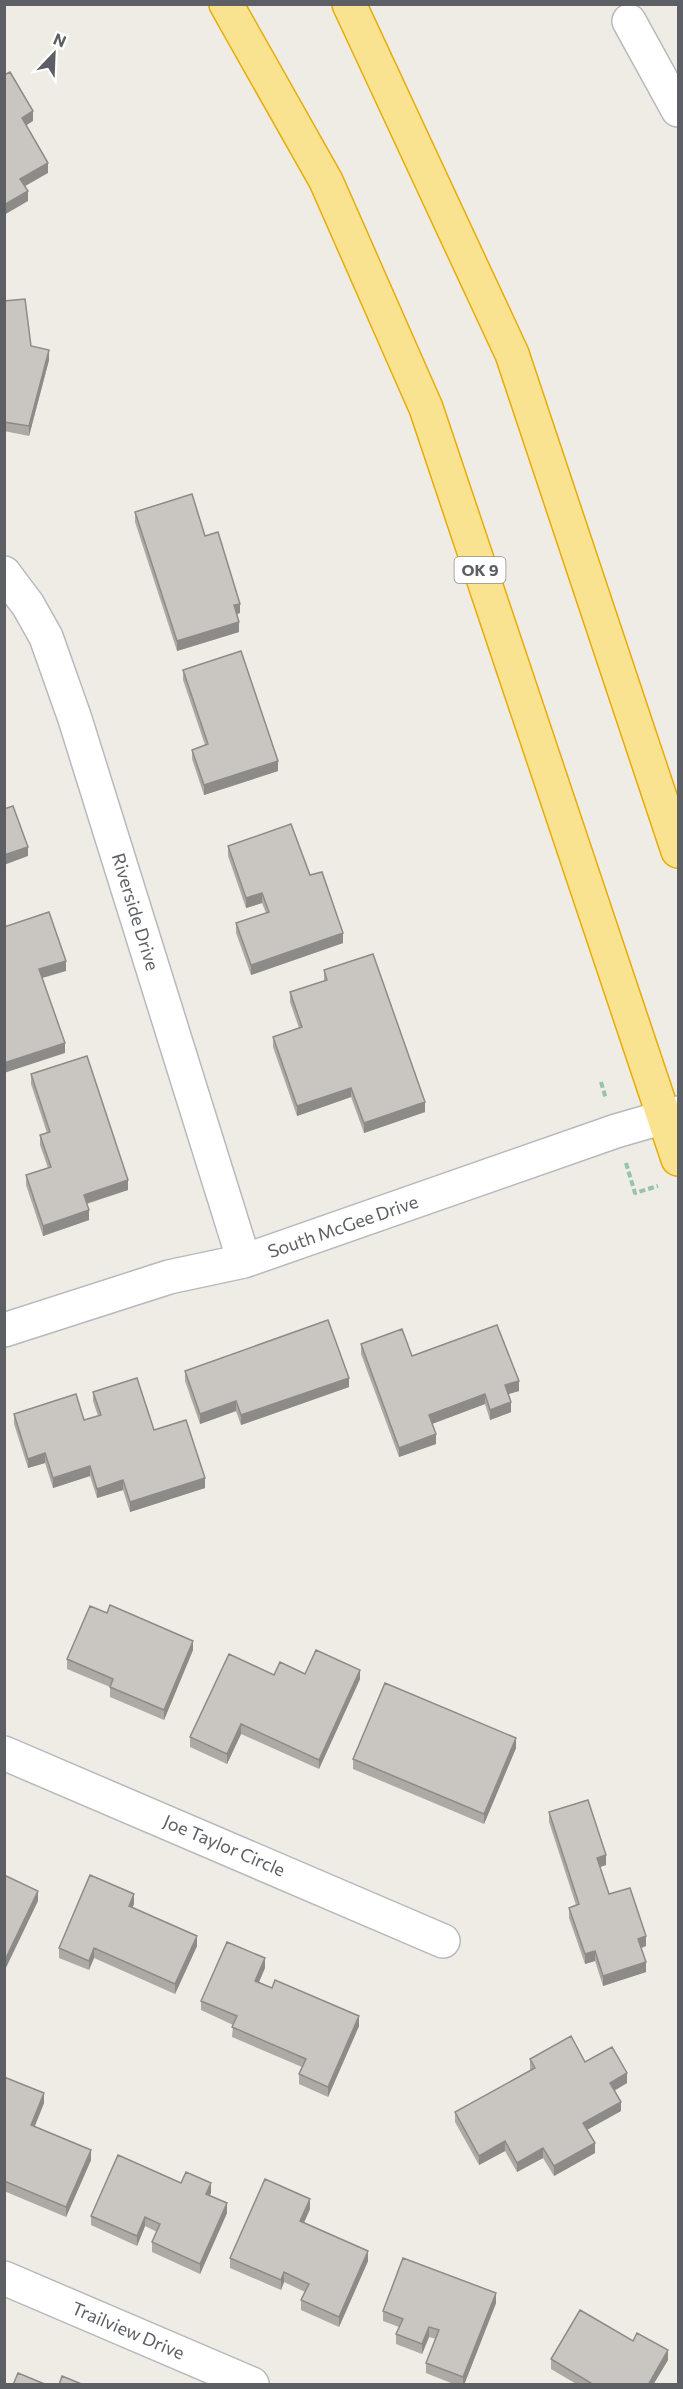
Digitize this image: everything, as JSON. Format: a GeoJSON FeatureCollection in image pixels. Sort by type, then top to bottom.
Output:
{"type":"FeatureCollection","features":[{"type":"Feature","properties":{"kind":"highway","name":"OK 9"},"geometry":{"type":"LineString","coordinates":[[226,4],[326,181],[426,408],[672,1114],[678,1159]]}},
{"type":"Feature","properties":{"kind":"highway"},"geometry":{"type":"LineString","coordinates":[[349,4],[512,354],[678,851]]}},
{"type":"Feature","properties":{"kind":"street"},"geometry":{"type":"LineString","coordinates":[[629,21],[678,110]]}},
{"type":"Feature","properties":{"kind":"street","name":"Riverside Drive"},"geometry":{"type":"LineString","coordinates":[[4,573],[28,605],[46,637],[75,719],[244,1261]]}},
{"type":"Feature","properties":{"kind":"street","name":"South McGee Drive"},"geometry":{"type":"LineString","coordinates":[[4,1330],[169,1277],[244,1261],[616,1131],[672,1114]]}},
{"type":"Feature","properties":{"kind":"street","name":"Joe Taylor Circle"},"geometry":{"type":"LineString","coordinates":[[4,1752],[442,1941]]}},
{"type":"Feature","properties":{"kind":"street","name":"Trailview Drive"},"geometry":{"type":"LineString","coordinates":[[4,2278],[252,2385]]}},
{"type":"Feature","properties":{"kind":"building"},"geometry":{"type":"Polygon","coordinates":[[[10,72],[33,111],[22,118],[48,163],[20,179],[28,191],[4,205],[4,75],[10,72]]]}},
{"type":"Feature","properties":{"kind":"building"},"geometry":{"type":"Polygon","coordinates":[[[25,299],[31,346],[49,350],[29,426],[4,422],[4,301],[25,299]]]}},
{"type":"Feature","properties":{"kind":"building"},"geometry":{"type":"Polygon","coordinates":[[[192,494],[205,536],[218,532],[240,604],[234,605],[239,622],[177,641],[135,512],[192,494]]]}},
{"type":"Feature","properties":{"kind":"building"},"geometry":{"type":"Polygon","coordinates":[[[241,651],[278,761],[204,785],[192,750],[208,744],[183,670],[241,651]]]}},
{"type":"Feature","properties":{"kind":"building"},"geometry":{"type":"Polygon","coordinates":[[[13,806],[28,847],[4,855],[4,809],[13,806]]]}},
{"type":"Feature","properties":{"kind":"building"},"geometry":{"type":"Polygon","coordinates":[[[291,824],[310,875],[322,872],[343,933],[251,965],[236,923],[269,912],[262,893],[246,898],[228,846],[291,824]]]}},
{"type":"Feature","properties":{"kind":"building"},"geometry":{"type":"Polygon","coordinates":[[[49,912],[66,961],[39,969],[65,1043],[4,1063],[4,927],[49,912]]]}},
{"type":"Feature","properties":{"kind":"building"},"geometry":{"type":"Polygon","coordinates":[[[373,954],[425,1102],[364,1123],[351,1088],[297,1106],[273,1037],[302,1027],[290,992],[327,980],[324,970],[373,954]]]}},
{"type":"Feature","properties":{"kind":"building"},"geometry":{"type":"Polygon","coordinates":[[[87,1056],[128,1180],[84,1195],[89,1210],[43,1226],[26,1175],[51,1167],[40,1135],[50,1132],[31,1074],[87,1056]]]}},
{"type":"Feature","properties":{"kind":"building"},"geometry":{"type":"Polygon","coordinates":[[[328,1320],[349,1378],[241,1415],[236,1401],[200,1414],[185,1371],[328,1320]]]}},
{"type":"Feature","properties":{"kind":"building"},"geometry":{"type":"Polygon","coordinates":[[[497,1325],[519,1381],[505,1385],[511,1402],[490,1410],[485,1394],[429,1415],[436,1434],[399,1448],[361,1344],[402,1329],[412,1356],[497,1325]]]}},
{"type":"Feature","properties":{"kind":"building"},"geometry":{"type":"Polygon","coordinates":[[[137,1378],[154,1430],[186,1420],[205,1478],[130,1502],[123,1480],[97,1489],[90,1466],[53,1478],[45,1453],[28,1459],[14,1414],[76,1394],[84,1420],[101,1415],[93,1392],[137,1378]]]}},
{"type":"Feature","properties":{"kind":"building"},"geometry":{"type":"Polygon","coordinates":[[[110,1605],[193,1641],[164,1710],[110,1687],[113,1679],[67,1659],[90,1606],[107,1613],[110,1605]]]}},
{"type":"Feature","properties":{"kind":"building"},"geometry":{"type":"Polygon","coordinates":[[[316,1650],[360,1670],[319,1760],[241,1724],[227,1754],[190,1737],[229,1654],[274,1675],[280,1662],[305,1674],[316,1650]]]}},
{"type":"Feature","properties":{"kind":"building"},"geometry":{"type":"Polygon","coordinates":[[[385,1683],[516,1738],[484,1814],[353,1759],[385,1683]]]}},
{"type":"Feature","properties":{"kind":"building"},"geometry":{"type":"Polygon","coordinates":[[[588,1800],[606,1855],[597,1858],[609,1894],[630,1888],[646,1936],[638,1939],[646,1962],[603,1976],[595,1951],[585,1954],[569,1908],[579,1904],[549,1812],[588,1800]]]}},
{"type":"Feature","properties":{"kind":"building"},"geometry":{"type":"Polygon","coordinates":[[[4,1875],[38,1891],[4,1962],[4,1875]]]}},
{"type":"Feature","properties":{"kind":"building"},"geometry":{"type":"Polygon","coordinates":[[[90,1875],[134,1894],[129,1906],[197,1936],[175,1984],[94,1948],[89,1961],[59,1948],[90,1875]]]}},
{"type":"Feature","properties":{"kind":"building"},"geometry":{"type":"Polygon","coordinates":[[[227,1942],[265,1958],[255,1981],[272,1988],[275,1980],[359,2016],[328,2087],[299,2074],[306,2059],[232,2027],[237,2016],[201,2001],[227,1942]]]}},
{"type":"Feature","properties":{"kind":"building"},"geometry":{"type":"Polygon","coordinates":[[[571,2036],[585,2062],[612,2047],[627,2073],[610,2083],[621,2102],[583,2123],[595,2143],[554,2166],[543,2148],[517,2163],[505,2141],[479,2156],[455,2112],[535,2068],[530,2059],[571,2036]]]}},
{"type":"Feature","properties":{"kind":"building"},"geometry":{"type":"Polygon","coordinates":[[[4,2077],[44,2093],[31,2125],[91,2150],[66,2207],[4,2181],[4,2077]]]}},
{"type":"Feature","properties":{"kind":"building"},"geometry":{"type":"Polygon","coordinates":[[[118,2155],[181,2183],[186,2172],[211,2183],[206,2194],[227,2203],[200,2264],[152,2242],[160,2224],[145,2217],[137,2236],[91,2216],[118,2155]]]}},
{"type":"Feature","properties":{"kind":"building"},"geometry":{"type":"Polygon","coordinates":[[[265,2179],[310,2199],[300,2221],[368,2251],[339,2317],[301,2300],[309,2284],[284,2272],[281,2280],[230,2258],[265,2179]]]}},
{"type":"Feature","properties":{"kind":"building"},"geometry":{"type":"Polygon","coordinates":[[[403,2258],[496,2293],[463,2377],[426,2363],[439,2330],[429,2327],[422,2344],[396,2334],[403,2319],[383,2311],[403,2258]]]}},
{"type":"Feature","properties":{"kind":"building"},"geometry":{"type":"Polygon","coordinates":[[[580,2310],[633,2341],[637,2333],[668,2350],[648,2385],[594,2385],[551,2359],[580,2310]]]}},
{"type":"Feature","properties":{"kind":"building"},"geometry":{"type":"Polygon","coordinates":[[[18,2373],[47,2385],[13,2385],[18,2373]]]}},
{"type":"Feature","properties":{"kind":"building"},"geometry":{"type":"Polygon","coordinates":[[[62,2376],[84,2385],[59,2385],[62,2376]]]}}]}
